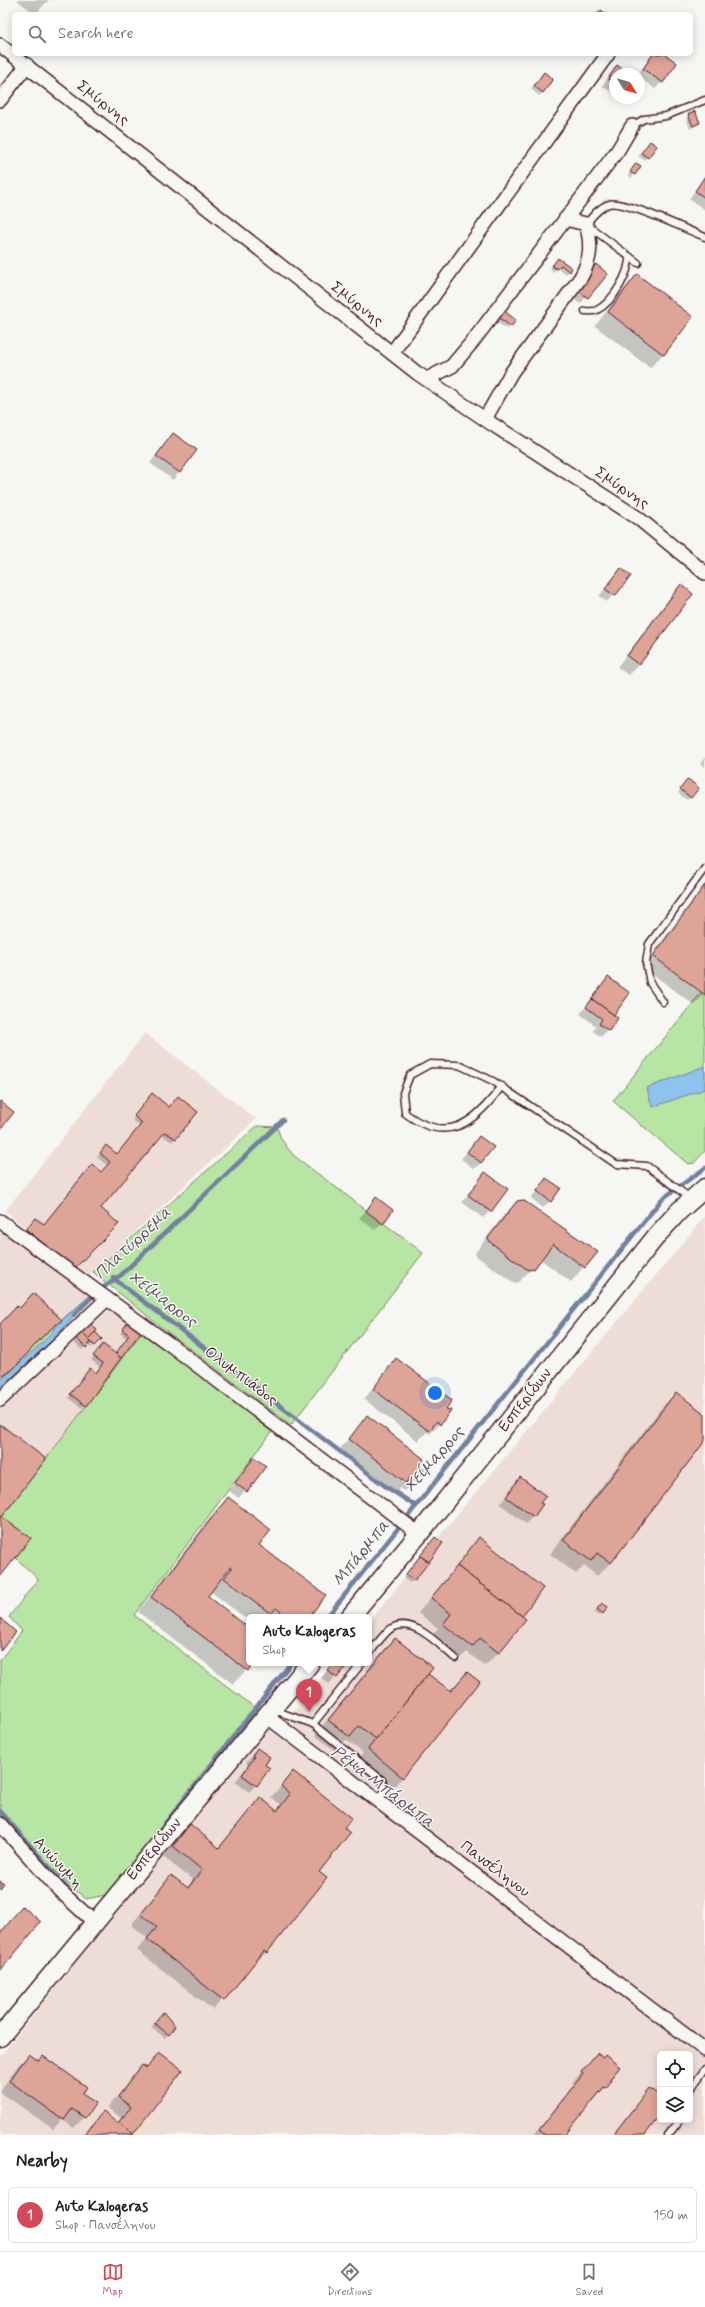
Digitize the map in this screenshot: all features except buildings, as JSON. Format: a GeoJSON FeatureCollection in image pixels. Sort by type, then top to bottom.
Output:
{"type":"FeatureCollection","features":[{"type":"Feature","properties":{"kind":"street","name":"Σμύρνης"},"geometry":{"type":"LineString","coordinates":[[0,44],[12,53]]}},
{"type":"Feature","properties":{"kind":"street","name":"Σμύρνης"},"geometry":{"type":"LineString","coordinates":[[15,56],[392,353],[485,419],[638,518],[705,573]]}},
{"type":"Feature","properties":{"kind":"street"},"geometry":{"type":"LineString","coordinates":[[392,353],[607,56]]}},
{"type":"Feature","properties":{"kind":"street"},"geometry":{"type":"LineString","coordinates":[[0,100],[27,65]]}},
{"type":"Feature","properties":{"kind":"street"},"geometry":{"type":"LineString","coordinates":[[427,379],[452,366],[618,150],[632,126]]}},
{"type":"Feature","properties":{"kind":"street"},"geometry":{"type":"LineString","coordinates":[[485,419],[511,372],[581,277],[589,263],[590,247],[586,224],[565,219]]}},
{"type":"Feature","properties":{"kind":"street","name":"Εσπερίδων"},"geometry":{"type":"LineString","coordinates":[[352,1614],[419,1534],[639,1257],[701,1192]]}},
{"type":"Feature","properties":{"kind":"street","name":"Ολυμπιάδος"},"geometry":{"type":"LineString","coordinates":[[0,1221],[172,1346],[419,1534]]}},
{"type":"Feature","properties":{"kind":"street"},"geometry":{"type":"LineString","coordinates":[[0,1400],[107,1299]]}},
{"type":"Feature","properties":{"kind":"street","name":"Εσπερίδων"},"geometry":{"type":"LineString","coordinates":[[0,2036],[307,1666]]}},
{"type":"Feature","properties":{"kind":"street","name":"Πανσέληνου"},"geometry":{"type":"LineString","coordinates":[[268,1712],[379,1802],[705,2050]]}},
{"type":"Feature","properties":{"kind":"street","name":"Ανώνυμη"},"geometry":{"type":"LineString","coordinates":[[0,1824],[60,1890],[94,1922]]}},
{"type":"Feature","properties":{"kind":"lane"},"geometry":{"type":"LineString","coordinates":[[632,126],[644,118],[666,116],[705,100]]}},
{"type":"Feature","properties":{"kind":"lane"},"geometry":{"type":"LineString","coordinates":[[638,263],[586,224],[600,209],[610,203],[626,205],[705,237]]}},
{"type":"Feature","properties":{"kind":"lane"},"geometry":{"type":"LineString","coordinates":[[585,311],[596,311],[604,305],[626,276],[629,266],[629,256]]}},
{"type":"Feature","properties":{"kind":"lane"},"geometry":{"type":"LineString","coordinates":[[663,1002],[650,983],[646,963],[649,944],[705,868]]}},
{"type":"Feature","properties":{"kind":"lane"},"geometry":{"type":"LineString","coordinates":[[502,1086],[486,1108],[468,1122],[449,1129],[433,1130],[415,1121],[404,1113],[403,1093],[410,1075],[430,1064],[459,1065],[502,1086],[616,1164],[647,1166],[701,1192]]}},
{"type":"Feature","properties":{"kind":"lane"},"geometry":{"type":"LineString","coordinates":[[372,1650],[390,1629],[403,1625],[418,1628],[455,1658]]}},
{"type":"Feature","properties":{"kind":"lane"},"geometry":{"type":"LineString","coordinates":[[313,1724],[360,1666]]}},
{"type":"Feature","properties":{"kind":"lane"},"geometry":{"type":"LineString","coordinates":[[268,1712],[313,1724],[382,1780],[385,1789],[379,1802]]}},
{"type":"Feature","properties":{"kind":"lane"},"geometry":{"type":"LineString","coordinates":[[692,2087],[705,2069]]}},
{"type":"Feature","properties":{"kind":"lane"},"geometry":{"type":"LineString","coordinates":[[668,2135],[678,2123]]}},
{"type":"Feature","properties":{"kind":"shaded area"},"geometry":{"type":"Polygon","coordinates":[[[145,1033],[256,1119],[87,1277],[5,1211],[145,1033]]]}},
{"type":"Feature","properties":{"kind":"shaded area"},"geometry":{"type":"Polygon","coordinates":[[[705,1216],[705,2135],[0,2135],[0,2056],[273,1721],[281,1727],[332,1666],[372,1666],[372,1617],[705,1216]]]}},
{"type":"Feature","properties":{"kind":"shaded area"},"geometry":{"type":"Polygon","coordinates":[[[0,1231],[91,1295],[46,1333],[12,1370],[0,1378],[0,1231]]]}},
{"type":"Feature","properties":{"kind":"shaded area"},"geometry":{"type":"Polygon","coordinates":[[[111,1310],[142,1332],[2,1517],[0,1516],[0,1409],[97,1316],[111,1310]]]}},
{"type":"Feature","properties":{"kind":"green space"},"geometry":{"type":"Polygon","coordinates":[[[705,988],[705,1151],[694,1163],[688,1164],[643,1126],[641,1127],[641,1125],[613,1101],[705,988]]]}},
{"type":"Feature","properties":{"kind":"green space"},"geometry":{"type":"Polygon","coordinates":[[[257,1126],[277,1127],[281,1139],[293,1155],[423,1253],[291,1425],[160,1326],[93,1272],[257,1126]]]}},
{"type":"Feature","properties":{"kind":"green space"},"geometry":{"type":"Polygon","coordinates":[[[91,1295],[92,1296],[29,1367],[0,1390],[0,1378],[12,1370],[46,1333],[91,1295]]]}},
{"type":"Feature","properties":{"kind":"green space"},"geometry":{"type":"Polygon","coordinates":[[[142,1332],[272,1432],[134,1615],[258,1710],[106,1895],[86,1899],[68,1884],[0,1812],[0,1660],[22,1631],[9,1617],[38,1579],[15,1557],[30,1538],[2,1517],[142,1332]]]}},
{"type":"Feature","properties":{"kind":"water"},"geometry":{"type":"Polygon","coordinates":[[[705,1066],[705,1089],[652,1107],[647,1088],[705,1066]]]}},
{"type":"Feature","properties":{"kind":"water"},"geometry":{"type":"Polygon","coordinates":[[[91,1295],[57,1336],[0,1388],[0,1381],[44,1341],[62,1320],[91,1295]]]}},
{"type":"Feature","properties":{"kind":"waterway","name":"Πλατύρρεμα"},"geometry":{"type":"LineString","coordinates":[[74,1315],[97,1292],[121,1275],[283,1120]]}},
{"type":"Feature","properties":{"kind":"waterway","name":"Χείμαρρος"},"geometry":{"type":"LineString","coordinates":[[113,1278],[385,1486],[416,1506],[662,1199],[705,1168]]}},
{"type":"Feature","properties":{"kind":"waterway","name":"Μπάρμπα"},"geometry":{"type":"LineString","coordinates":[[329,1614],[416,1506]]}},
{"type":"Feature","properties":{"kind":"waterway","name":"Ρέμα Μπάρμπα"},"geometry":{"type":"LineString","coordinates":[[164,1825],[289,1666]]}},
{"type":"Feature","properties":{"kind":"waterway","name":"Ρέμα Μπάρμπα"},"geometry":{"type":"LineString","coordinates":[[0,1811],[74,1896]]}},
{"type":"Feature","properties":{"kind":"place","name":"Auto Kalogeras"},"geometry":{"type":"Point","coordinates":[309,1712]}}]}
